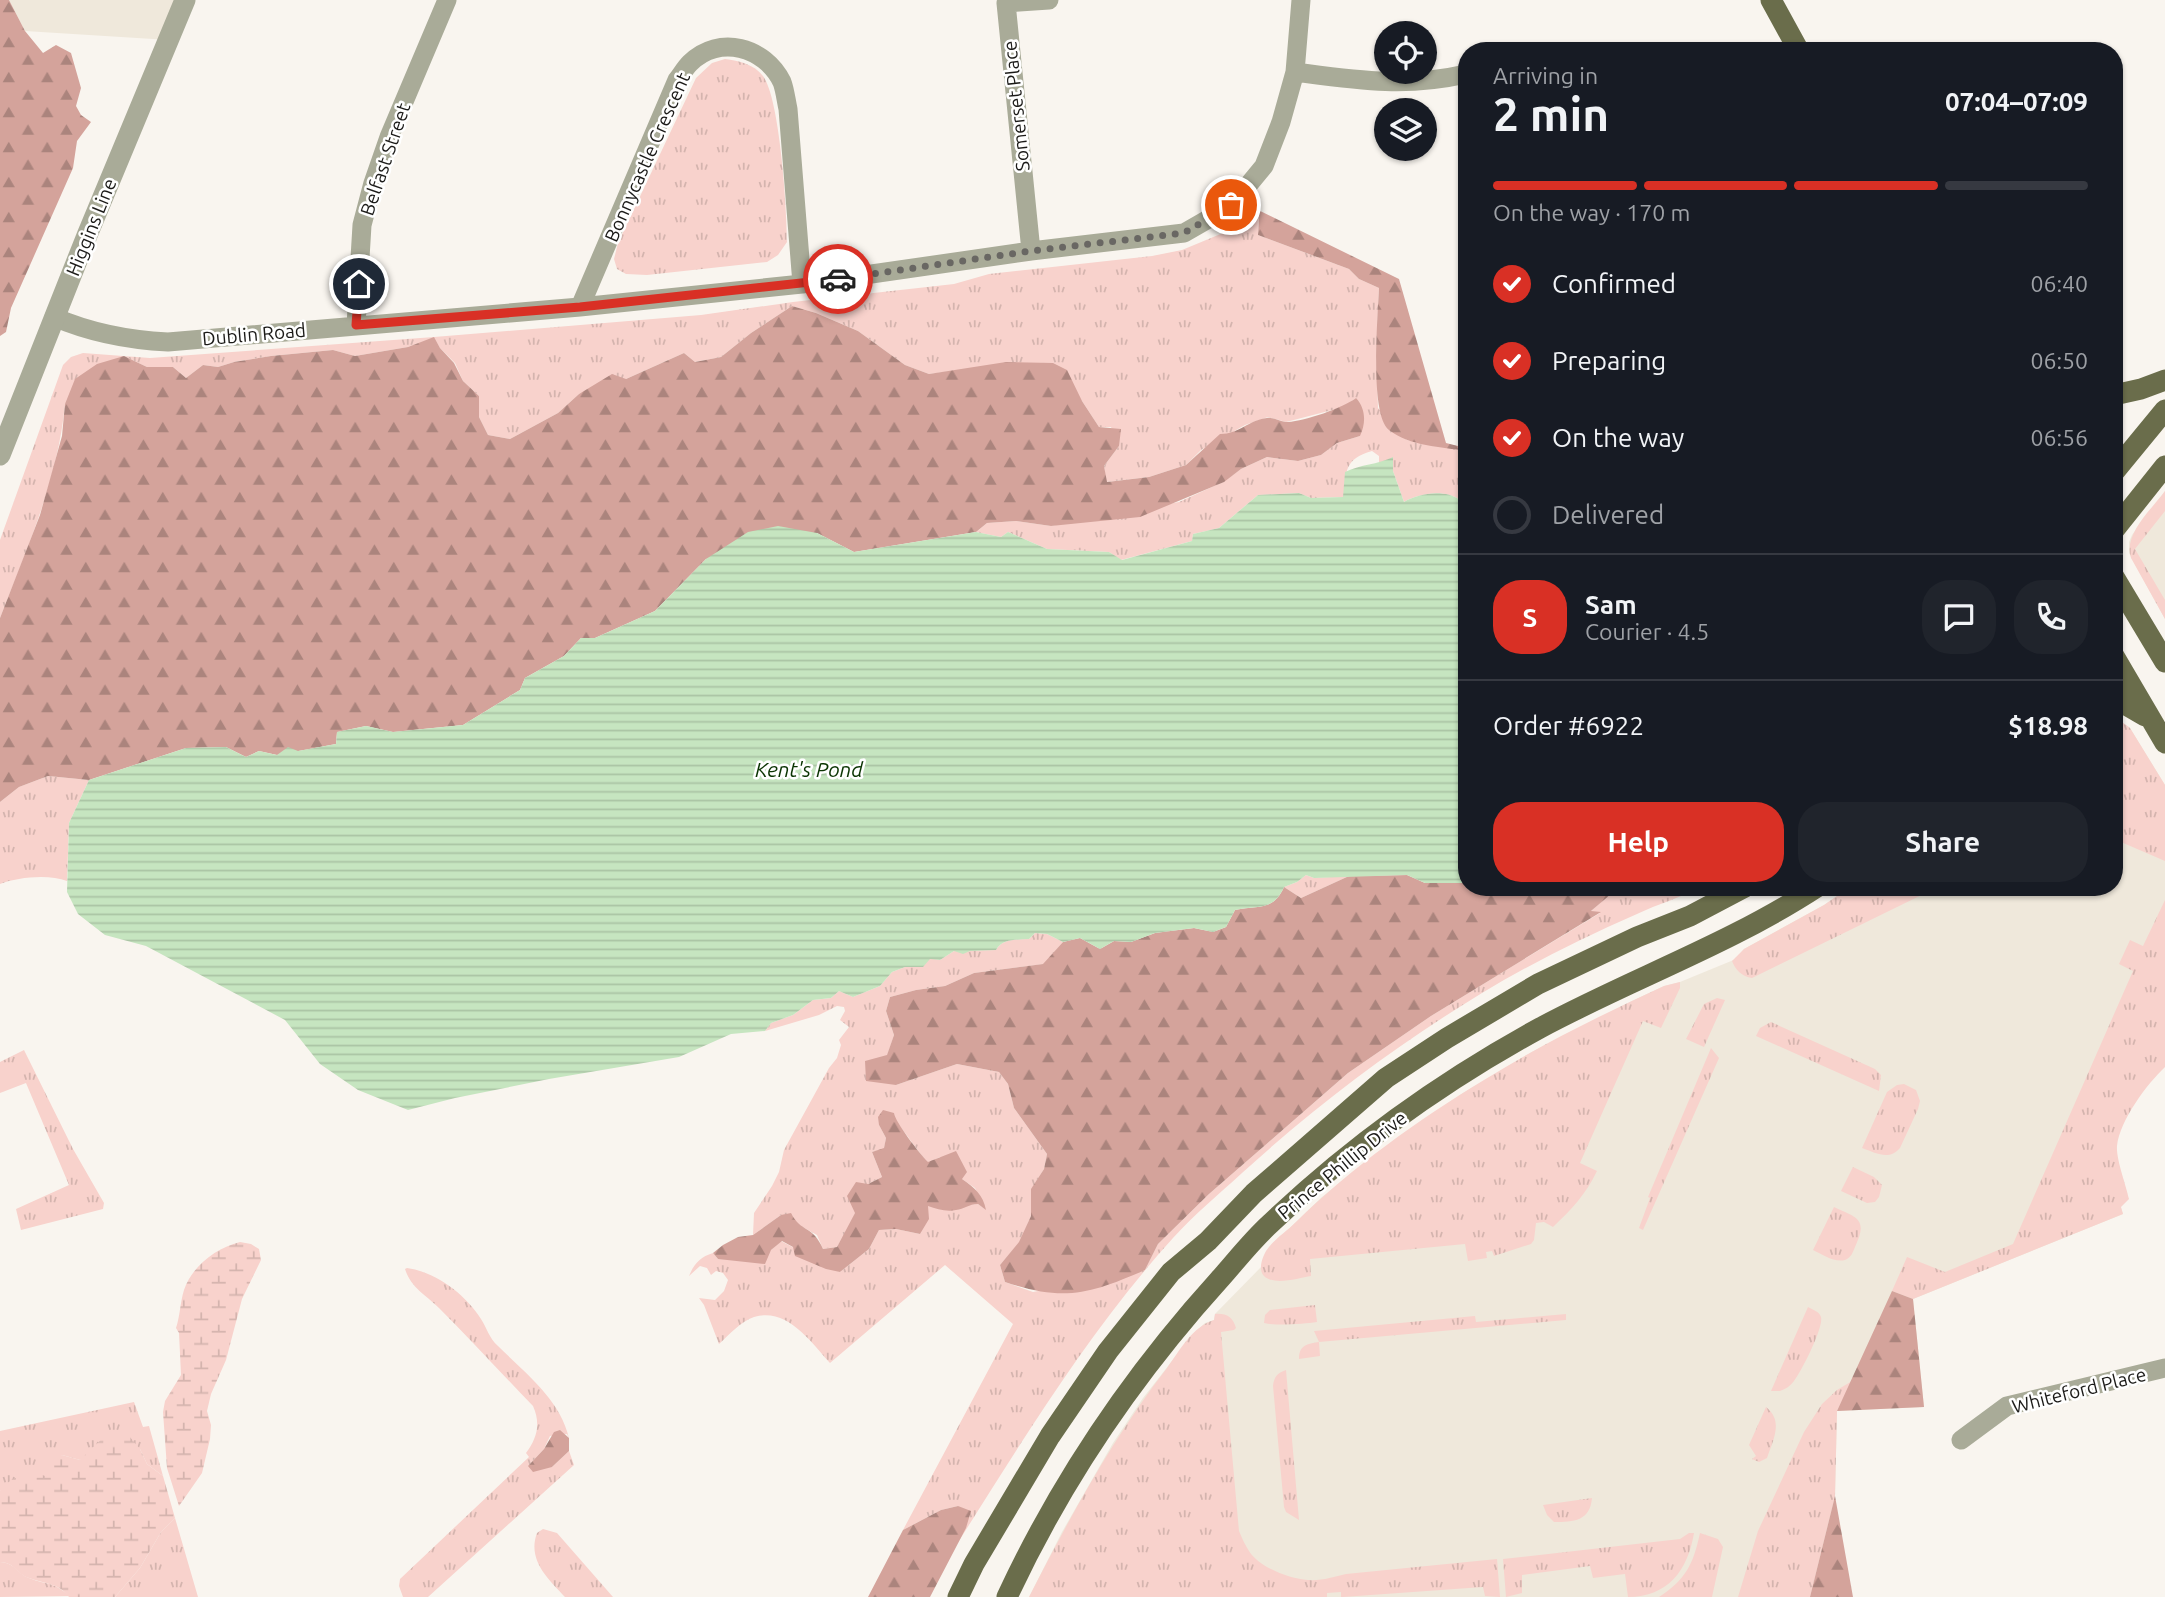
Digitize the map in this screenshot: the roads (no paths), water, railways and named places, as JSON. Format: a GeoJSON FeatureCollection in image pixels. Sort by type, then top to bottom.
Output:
{"type":"FeatureCollection","features":[{"type":"Feature","properties":{"kind":"main road"},"geometry":{"type":"LineString","coordinates":[[1771,0],[1794,42]]}},
{"type":"Feature","properties":{"kind":"main road"},"geometry":{"type":"LineString","coordinates":[[2123,393],[2165,380]]}},
{"type":"Feature","properties":{"kind":"main road"},"geometry":{"type":"LineString","coordinates":[[2123,461],[2165,410]]}},
{"type":"Feature","properties":{"kind":"main road"},"geometry":{"type":"LineString","coordinates":[[2123,519],[2165,466]]}},
{"type":"Feature","properties":{"kind":"main road"},"geometry":{"type":"LineString","coordinates":[[2123,592],[2165,662]]}},
{"type":"Feature","properties":{"kind":"main road"},"geometry":{"type":"LineString","coordinates":[[2123,672],[2165,743]]}},
{"type":"Feature","properties":{"kind":"main road"},"geometry":{"type":"LineString","coordinates":[[2123,703],[2150,719]]}},
{"type":"Feature","properties":{"kind":"main road","name":"Prince Phillip Drive"},"geometry":{"type":"LineString","coordinates":[[958,1597],[974,1563],[1049,1436],[1108,1351],[1171,1272],[1208,1241],[1254,1193],[1386,1078],[1447,1038],[1538,984],[1637,937],[1690,916],[1728,896]]}},
{"type":"Feature","properties":{"kind":"main road","name":"Prince Phillip Drive"},"geometry":{"type":"LineString","coordinates":[[1007,1597],[1040,1530],[1068,1482],[1136,1379],[1185,1317],[1269,1224],[1297,1199],[1420,1102],[1457,1077],[1541,1028],[1770,916],[1802,896]]}},
{"type":"Feature","properties":{"kind":"street","name":"Higgins Line"},"geometry":{"type":"LineString","coordinates":[[0,455],[185,0]]}},
{"type":"Feature","properties":{"kind":"street","name":"Belfast Street"},"geometry":{"type":"LineString","coordinates":[[356,325],[362,225],[373,183],[389,137],[447,0]]}},
{"type":"Feature","properties":{"kind":"street","name":"Somerset Place"},"geometry":{"type":"LineString","coordinates":[[1031,251],[1006,3],[1049,0]]}},
{"type":"Feature","properties":{"kind":"street","name":"Dublin Road"},"geometry":{"type":"LineString","coordinates":[[54,317],[95,333],[154,342],[580,307],[802,284],[1031,251],[1184,233],[1231,205],[1264,166],[1281,122],[1295,72],[1301,0]]}},
{"type":"Feature","properties":{"kind":"street","name":"Bonnycastle Crescent"},"geometry":{"type":"LineString","coordinates":[[580,307],[677,80],[692,61],[711,51],[732,47],[752,51],[769,63],[782,83],[788,109],[802,284]]}},
{"type":"Feature","properties":{"kind":"street"},"geometry":{"type":"LineString","coordinates":[[1295,72],[1373,82],[1416,83],[1458,75]]}},
{"type":"Feature","properties":{"kind":"street","name":"Whiteford Place"},"geometry":{"type":"LineString","coordinates":[[1961,1440],[2007,1406],[2165,1368]]}},
{"type":"Feature","properties":{"kind":"water","name":"Kent's Pond"},"geometry":{"type":"Polygon","coordinates":[[[1393,457],[1393,471],[1404,502],[1417,496],[1440,493],[1458,499],[1458,883],[1425,883],[1407,875],[1314,878],[1306,875],[1284,887],[1280,895],[1269,904],[1235,910],[1226,927],[1213,932],[1194,928],[1155,933],[1131,942],[1114,941],[1100,949],[1080,938],[1063,942],[1047,934],[1035,933],[1029,939],[1006,942],[996,950],[970,951],[963,954],[954,951],[940,960],[930,959],[923,967],[905,967],[892,972],[880,986],[853,997],[839,991],[831,998],[813,1000],[793,1015],[771,1023],[765,1031],[731,1034],[679,1057],[549,1079],[408,1110],[358,1090],[320,1064],[285,1020],[146,946],[105,935],[78,914],[67,892],[69,823],[89,780],[186,748],[226,747],[246,757],[259,751],[277,755],[288,747],[298,751],[336,744],[337,732],[366,726],[393,732],[463,725],[520,690],[525,678],[564,656],[581,638],[595,638],[655,611],[706,559],[748,532],[778,526],[817,533],[854,552],[976,532],[1001,537],[1008,532],[1047,549],[1109,552],[1122,560],[1192,541],[1193,534],[1219,528],[1258,495],[1299,493],[1311,498],[1343,497],[1345,472],[1393,457]]]}}]}
